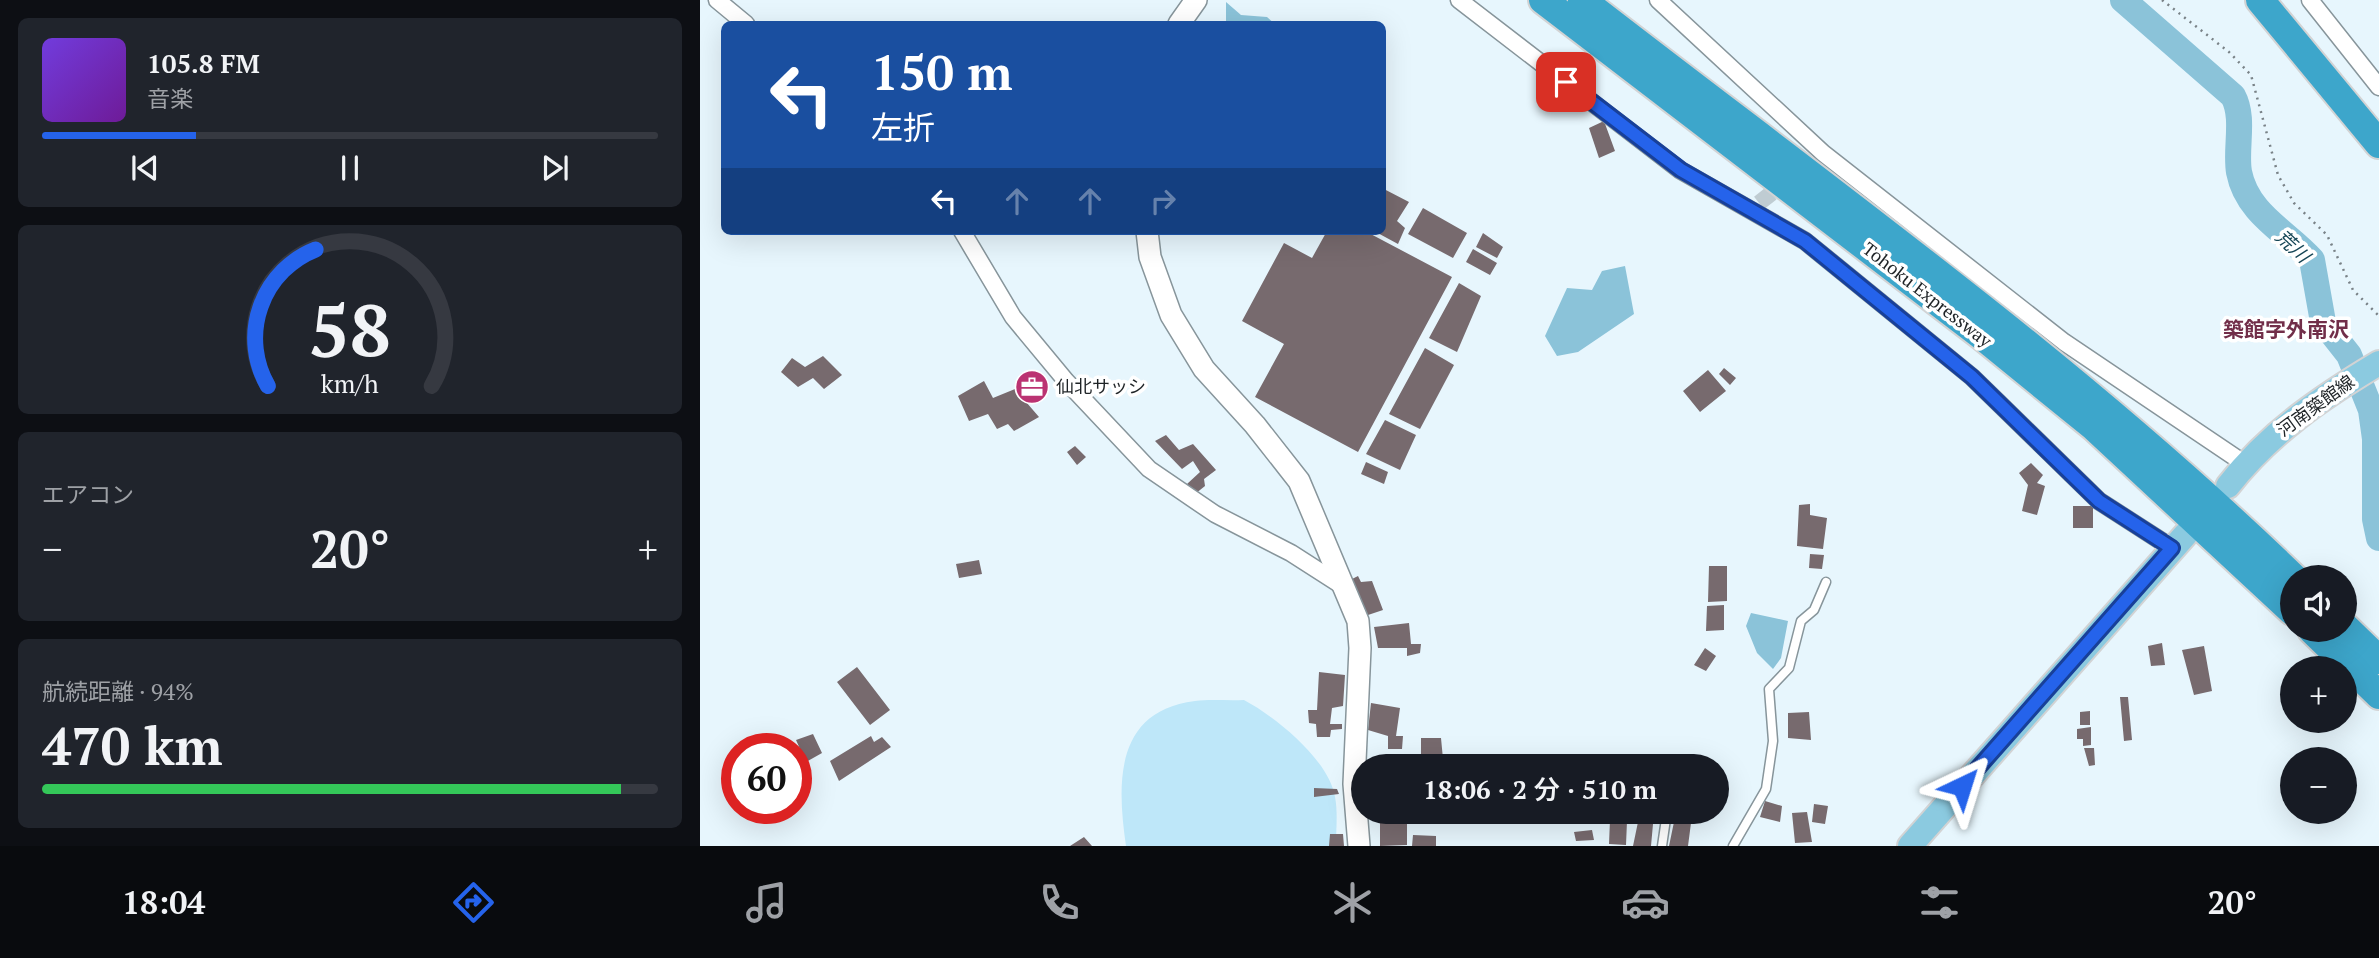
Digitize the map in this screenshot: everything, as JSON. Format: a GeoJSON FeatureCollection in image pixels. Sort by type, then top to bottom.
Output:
{"type":"FeatureCollection","features":[{"type":"Feature","properties":{"kind":"highway","name":"Tohoku Expressway"},"geometry":{"type":"LineString","coordinates":[[1543,0],[1982,337],[2084,419],[2222,543],[2280,599]]}},
{"type":"Feature","properties":{"kind":"highway","name":"Tohoku Expressway"},"geometry":{"type":"LineString","coordinates":[[1582,0],[1996,317],[2088,391],[2280,565]]}},
{"type":"Feature","properties":{"kind":"highway"},"geometry":{"type":"LineString","coordinates":[[2260,0],[2379,144]]}},
{"type":"Feature","properties":{"kind":"highway"},"geometry":{"type":"LineString","coordinates":[[2357,639],[2379,660]]}},
{"type":"Feature","properties":{"kind":"highway"},"geometry":{"type":"LineString","coordinates":[[2324,642],[2379,695]]}},
{"type":"Feature","properties":{"kind":"main road","name":"河南築館線"},"geometry":{"type":"LineString","coordinates":[[2228,485],[2245,464],[2288,422],[2378,363]]}},
{"type":"Feature","properties":{"kind":"main road"},"geometry":{"type":"LineString","coordinates":[[1910,846],[2179,541]]}},
{"type":"Feature","properties":{"kind":"street"},"geometry":{"type":"LineString","coordinates":[[717,0],[742,21]]}},
{"type":"Feature","properties":{"kind":"street"},"geometry":{"type":"LineString","coordinates":[[1181,21],[1196,0]]}},
{"type":"Feature","properties":{"kind":"street"},"geometry":{"type":"LineString","coordinates":[[1459,0],[1681,170],[1756,206],[1805,241],[1972,377],[2099,501],[2179,541]]}},
{"type":"Feature","properties":{"kind":"street"},"geometry":{"type":"LineString","coordinates":[[1658,0],[1819,156],[2064,342],[2245,464]]}},
{"type":"Feature","properties":{"kind":"street"},"geometry":{"type":"LineString","coordinates":[[2311,0],[2379,88]]}},
{"type":"Feature","properties":{"kind":"street"},"geometry":{"type":"LineString","coordinates":[[964,235],[1013,317],[1066,381],[1149,469],[1215,514],[1290,553],[1345,588]]}},
{"type":"Feature","properties":{"kind":"street"},"geometry":{"type":"LineString","coordinates":[[1147,235],[1150,257],[1171,314],[1204,369],[1255,425],[1299,481],[1358,621],[1360,648],[1354,784],[1359,846]]}},
{"type":"Feature","properties":{"kind":"lane"},"geometry":{"type":"LineString","coordinates":[[1733,846],[1766,789],[1773,741],[1769,689],[1789,668],[1801,621],[1814,610],[1826,582]]}},
{"type":"Feature","properties":{"kind":"lane"},"geometry":{"type":"LineString","coordinates":[[1662,846],[1665,824]]}},
{"type":"Feature","properties":{"kind":"path"},"geometry":{"type":"LineString","coordinates":[[2162,0],[2229,52],[2251,75],[2278,175],[2294,203],[2327,235],[2353,290],[2379,316]]}},
{"type":"Feature","properties":{"kind":"shaded area"},"geometry":{"type":"Polygon","coordinates":[[[1226,2],[1241,15],[1267,17],[1272,21],[1226,21],[1226,2]]]}},
{"type":"Feature","properties":{"kind":"shaded area"},"geometry":{"type":"Polygon","coordinates":[[[1625,266],[1634,314],[1578,352],[1557,356],[1545,336],[1567,288],[1592,290],[1602,271],[1625,266]]]}},
{"type":"Feature","properties":{"kind":"shaded area"},"geometry":{"type":"Polygon","coordinates":[[[1751,613],[1788,621],[1781,658],[1773,669],[1757,653],[1746,626],[1751,613]]]}},
{"type":"Feature","properties":{"kind":"shaded area"},"geometry":{"type":"Polygon","coordinates":[[[1244,700],[1285,728],[1323,769],[1335,797],[1336,846],[1126,846],[1123,776],[1127,754],[1135,735],[1149,719],[1168,708],[1195,701],[1244,700]]]}},
{"type":"Feature","properties":{"kind":"building"},"geometry":{"type":"Polygon","coordinates":[[[1604,121],[1615,151],[1599,158],[1589,128],[1604,121]]]}},
{"type":"Feature","properties":{"kind":"building"},"geometry":{"type":"Polygon","coordinates":[[[1386,190],[1409,202],[1397,221],[1405,228],[1398,244],[1381,235],[1386,235],[1386,190]]]}},
{"type":"Feature","properties":{"kind":"building"},"geometry":{"type":"Polygon","coordinates":[[[1423,208],[1467,233],[1453,258],[1408,234],[1423,208]]]}},
{"type":"Feature","properties":{"kind":"building"},"geometry":{"type":"Polygon","coordinates":[[[1483,233],[1503,247],[1497,258],[1476,247],[1483,233]]]}},
{"type":"Feature","properties":{"kind":"building"},"geometry":{"type":"Polygon","coordinates":[[[1325,235],[1373,235],[1452,277],[1358,452],[1255,397],[1284,344],[1242,321],[1284,243],[1312,258],[1325,235]]]}},
{"type":"Feature","properties":{"kind":"building"},"geometry":{"type":"Polygon","coordinates":[[[1473,249],[1497,263],[1490,275],[1466,262],[1473,249]]]}},
{"type":"Feature","properties":{"kind":"building"},"geometry":{"type":"Polygon","coordinates":[[[1459,283],[1481,296],[1457,352],[1429,338],[1459,283]]]}},
{"type":"Feature","properties":{"kind":"building"},"geometry":{"type":"Polygon","coordinates":[[[1425,348],[1454,365],[1420,429],[1389,414],[1425,348]]]}},
{"type":"Feature","properties":{"kind":"building"},"geometry":{"type":"Polygon","coordinates":[[[823,356],[842,375],[824,389],[813,378],[798,387],[781,372],[792,358],[805,367],[823,356]]]}},
{"type":"Feature","properties":{"kind":"building"},"geometry":{"type":"Polygon","coordinates":[[[1724,368],[1736,378],[1730,385],[1719,374],[1724,368]]]}},
{"type":"Feature","properties":{"kind":"building"},"geometry":{"type":"Polygon","coordinates":[[[1708,370],[1726,391],[1700,412],[1683,391],[1708,370]]]}},
{"type":"Feature","properties":{"kind":"building"},"geometry":{"type":"Polygon","coordinates":[[[984,381],[993,398],[1015,389],[1039,417],[1014,431],[1008,424],[997,429],[988,414],[969,421],[958,396],[984,381]]]}},
{"type":"Feature","properties":{"kind":"building"},"geometry":{"type":"Polygon","coordinates":[[[1385,420],[1416,435],[1400,470],[1366,454],[1385,420]]]}},
{"type":"Feature","properties":{"kind":"building"},"geometry":{"type":"Polygon","coordinates":[[[1166,435],[1179,450],[1193,444],[1216,470],[1204,479],[1205,486],[1195,494],[1187,484],[1200,472],[1193,461],[1182,469],[1155,441],[1166,435]]]}},
{"type":"Feature","properties":{"kind":"building"},"geometry":{"type":"Polygon","coordinates":[[[1075,446],[1086,457],[1077,465],[1067,452],[1075,446]]]}},
{"type":"Feature","properties":{"kind":"building"},"geometry":{"type":"Polygon","coordinates":[[[1366,462],[1388,472],[1384,484],[1361,474],[1366,462]]]}},
{"type":"Feature","properties":{"kind":"building"},"geometry":{"type":"Polygon","coordinates":[[[2031,463],[2043,475],[2037,483],[2045,486],[2037,515],[2022,511],[2028,485],[2019,473],[2031,463]]]}},
{"type":"Feature","properties":{"kind":"building"},"geometry":{"type":"Polygon","coordinates":[[[1810,504],[1810,515],[1827,518],[1823,549],[1797,546],[1799,505],[1810,504]]]}},
{"type":"Feature","properties":{"kind":"building"},"geometry":{"type":"Polygon","coordinates":[[[2073,506],[2093,506],[2093,528],[2073,528],[2073,506]]]}},
{"type":"Feature","properties":{"kind":"building"},"geometry":{"type":"Polygon","coordinates":[[[1810,554],[1824,555],[1822,569],[1809,568],[1810,554]]]}},
{"type":"Feature","properties":{"kind":"building"},"geometry":{"type":"Polygon","coordinates":[[[979,560],[982,574],[959,578],[956,564],[979,560]]]}},
{"type":"Feature","properties":{"kind":"building"},"geometry":{"type":"Polygon","coordinates":[[[1709,566],[1727,566],[1727,601],[1708,602],[1709,566]]]}},
{"type":"Feature","properties":{"kind":"building"},"geometry":{"type":"Polygon","coordinates":[[[1358,576],[1361,582],[1372,581],[1383,610],[1365,616],[1348,581],[1358,576]]]}},
{"type":"Feature","properties":{"kind":"building"},"geometry":{"type":"Polygon","coordinates":[[[1724,605],[1724,630],[1706,631],[1707,606],[1724,605]]]}},
{"type":"Feature","properties":{"kind":"building"},"geometry":{"type":"Polygon","coordinates":[[[1409,623],[1411,644],[1421,644],[1420,653],[1407,656],[1407,648],[1378,648],[1374,627],[1409,623]]]}},
{"type":"Feature","properties":{"kind":"building"},"geometry":{"type":"Polygon","coordinates":[[[2162,643],[2165,665],[2151,666],[2148,646],[2162,643]]]}},
{"type":"Feature","properties":{"kind":"building"},"geometry":{"type":"Polygon","coordinates":[[[2204,646],[2212,691],[2194,695],[2182,650],[2204,646]]]}},
{"type":"Feature","properties":{"kind":"building"},"geometry":{"type":"Polygon","coordinates":[[[1705,648],[1716,656],[1706,671],[1694,665],[1705,648]]]}},
{"type":"Feature","properties":{"kind":"building"},"geometry":{"type":"Polygon","coordinates":[[[857,667],[890,710],[870,725],[837,682],[857,667]]]}},
{"type":"Feature","properties":{"kind":"building"},"geometry":{"type":"Polygon","coordinates":[[[1319,672],[1345,675],[1343,706],[1332,708],[1330,724],[1342,724],[1342,729],[1331,730],[1330,737],[1317,737],[1316,724],[1309,723],[1308,710],[1317,710],[1319,672]]]}},
{"type":"Feature","properties":{"kind":"building"},"geometry":{"type":"Polygon","coordinates":[[[2120,697],[2128,697],[2132,740],[2124,741],[2120,697]]]}},
{"type":"Feature","properties":{"kind":"building"},"geometry":{"type":"Polygon","coordinates":[[[1371,703],[1400,708],[1396,736],[1403,736],[1402,749],[1388,749],[1388,736],[1368,730],[1371,703]]]}},
{"type":"Feature","properties":{"kind":"building"},"geometry":{"type":"Polygon","coordinates":[[[2090,711],[2090,725],[2080,725],[2080,712],[2090,711]]]}},
{"type":"Feature","properties":{"kind":"building"},"geometry":{"type":"Polygon","coordinates":[[[1809,712],[1811,740],[1788,738],[1788,713],[1809,712]]]}},
{"type":"Feature","properties":{"kind":"building"},"geometry":{"type":"Polygon","coordinates":[[[2091,727],[2091,745],[2083,746],[2083,739],[2077,739],[2077,729],[2091,727]]]}},
{"type":"Feature","properties":{"kind":"building"},"geometry":{"type":"Polygon","coordinates":[[[812,734],[822,753],[812,759],[812,734]]]}},
{"type":"Feature","properties":{"kind":"building"},"geometry":{"type":"Polygon","coordinates":[[[871,736],[874,742],[882,737],[891,747],[839,781],[830,761],[871,736]]]}},
{"type":"Feature","properties":{"kind":"building"},"geometry":{"type":"Polygon","coordinates":[[[1421,738],[1441,738],[1443,754],[1421,754],[1421,738]]]}},
{"type":"Feature","properties":{"kind":"building"},"geometry":{"type":"Polygon","coordinates":[[[2084,748],[2094,748],[2095,765],[2089,766],[2084,748]]]}},
{"type":"Feature","properties":{"kind":"building"},"geometry":{"type":"Polygon","coordinates":[[[1314,788],[1337,789],[1339,794],[1314,797],[1314,788]]]}},
{"type":"Feature","properties":{"kind":"building"},"geometry":{"type":"Polygon","coordinates":[[[1765,801],[1782,806],[1780,822],[1760,817],[1765,801]]]}},
{"type":"Feature","properties":{"kind":"building"},"geometry":{"type":"Polygon","coordinates":[[[1814,804],[1828,806],[1825,824],[1812,822],[1814,804]]]}},
{"type":"Feature","properties":{"kind":"building"},"geometry":{"type":"Polygon","coordinates":[[[1807,812],[1812,842],[1795,843],[1792,813],[1807,812]]]}},
{"type":"Feature","properties":{"kind":"building"},"geometry":{"type":"Polygon","coordinates":[[[1380,824],[1407,824],[1407,845],[1380,846],[1380,824]]]}},
{"type":"Feature","properties":{"kind":"building"},"geometry":{"type":"Polygon","coordinates":[[[1610,824],[1627,824],[1626,845],[1609,844],[1610,824]]]}},
{"type":"Feature","properties":{"kind":"building"},"geometry":{"type":"Polygon","coordinates":[[[1638,824],[1653,824],[1651,846],[1633,846],[1638,824]]]}},
{"type":"Feature","properties":{"kind":"building"},"geometry":{"type":"Polygon","coordinates":[[[1674,824],[1691,824],[1688,846],[1669,846],[1674,824]]]}},
{"type":"Feature","properties":{"kind":"building"},"geometry":{"type":"Polygon","coordinates":[[[1592,830],[1594,840],[1576,841],[1574,832],[1592,830]]]}},
{"type":"Feature","properties":{"kind":"building"},"geometry":{"type":"Polygon","coordinates":[[[1330,834],[1343,834],[1344,846],[1329,846],[1330,834]]]}},
{"type":"Feature","properties":{"kind":"building"},"geometry":{"type":"Polygon","coordinates":[[[1413,835],[1436,836],[1436,846],[1412,846],[1413,835]]]}},
{"type":"Feature","properties":{"kind":"building"},"geometry":{"type":"Polygon","coordinates":[[[1084,837],[1092,846],[1070,846],[1084,837]]]}},
{"type":"Feature","properties":{"kind":"waterway","name":"荒川"},"geometry":{"type":"LineString","coordinates":[[2123,0],[2233,96],[2239,123],[2238,163],[2243,187],[2259,211],[2312,260],[2323,322],[2349,355],[2371,410],[2375,439],[2375,519],[2379,538]]}},
{"type":"Feature","properties":{"kind":"tunnel"},"geometry":{"type":"LineString","coordinates":[[1759,203],[1815,159]]}},
{"type":"Feature","properties":{"kind":"place","name":"仙北サッシ"},"geometry":{"type":"Point","coordinates":[1032,387]}},
{"type":"Feature","properties":{"kind":"district","name":"築館字外南沢"},"geometry":{"type":"Point","coordinates":[2286,330]}},
{"type":"Feature","properties":{"kind":"route"},"geometry":{"type":"LineString","coordinates":[[1566,82],[1681,170],[1805,241],[1972,377],[2099,501],[2172,548],[1962,786]]}}]}
